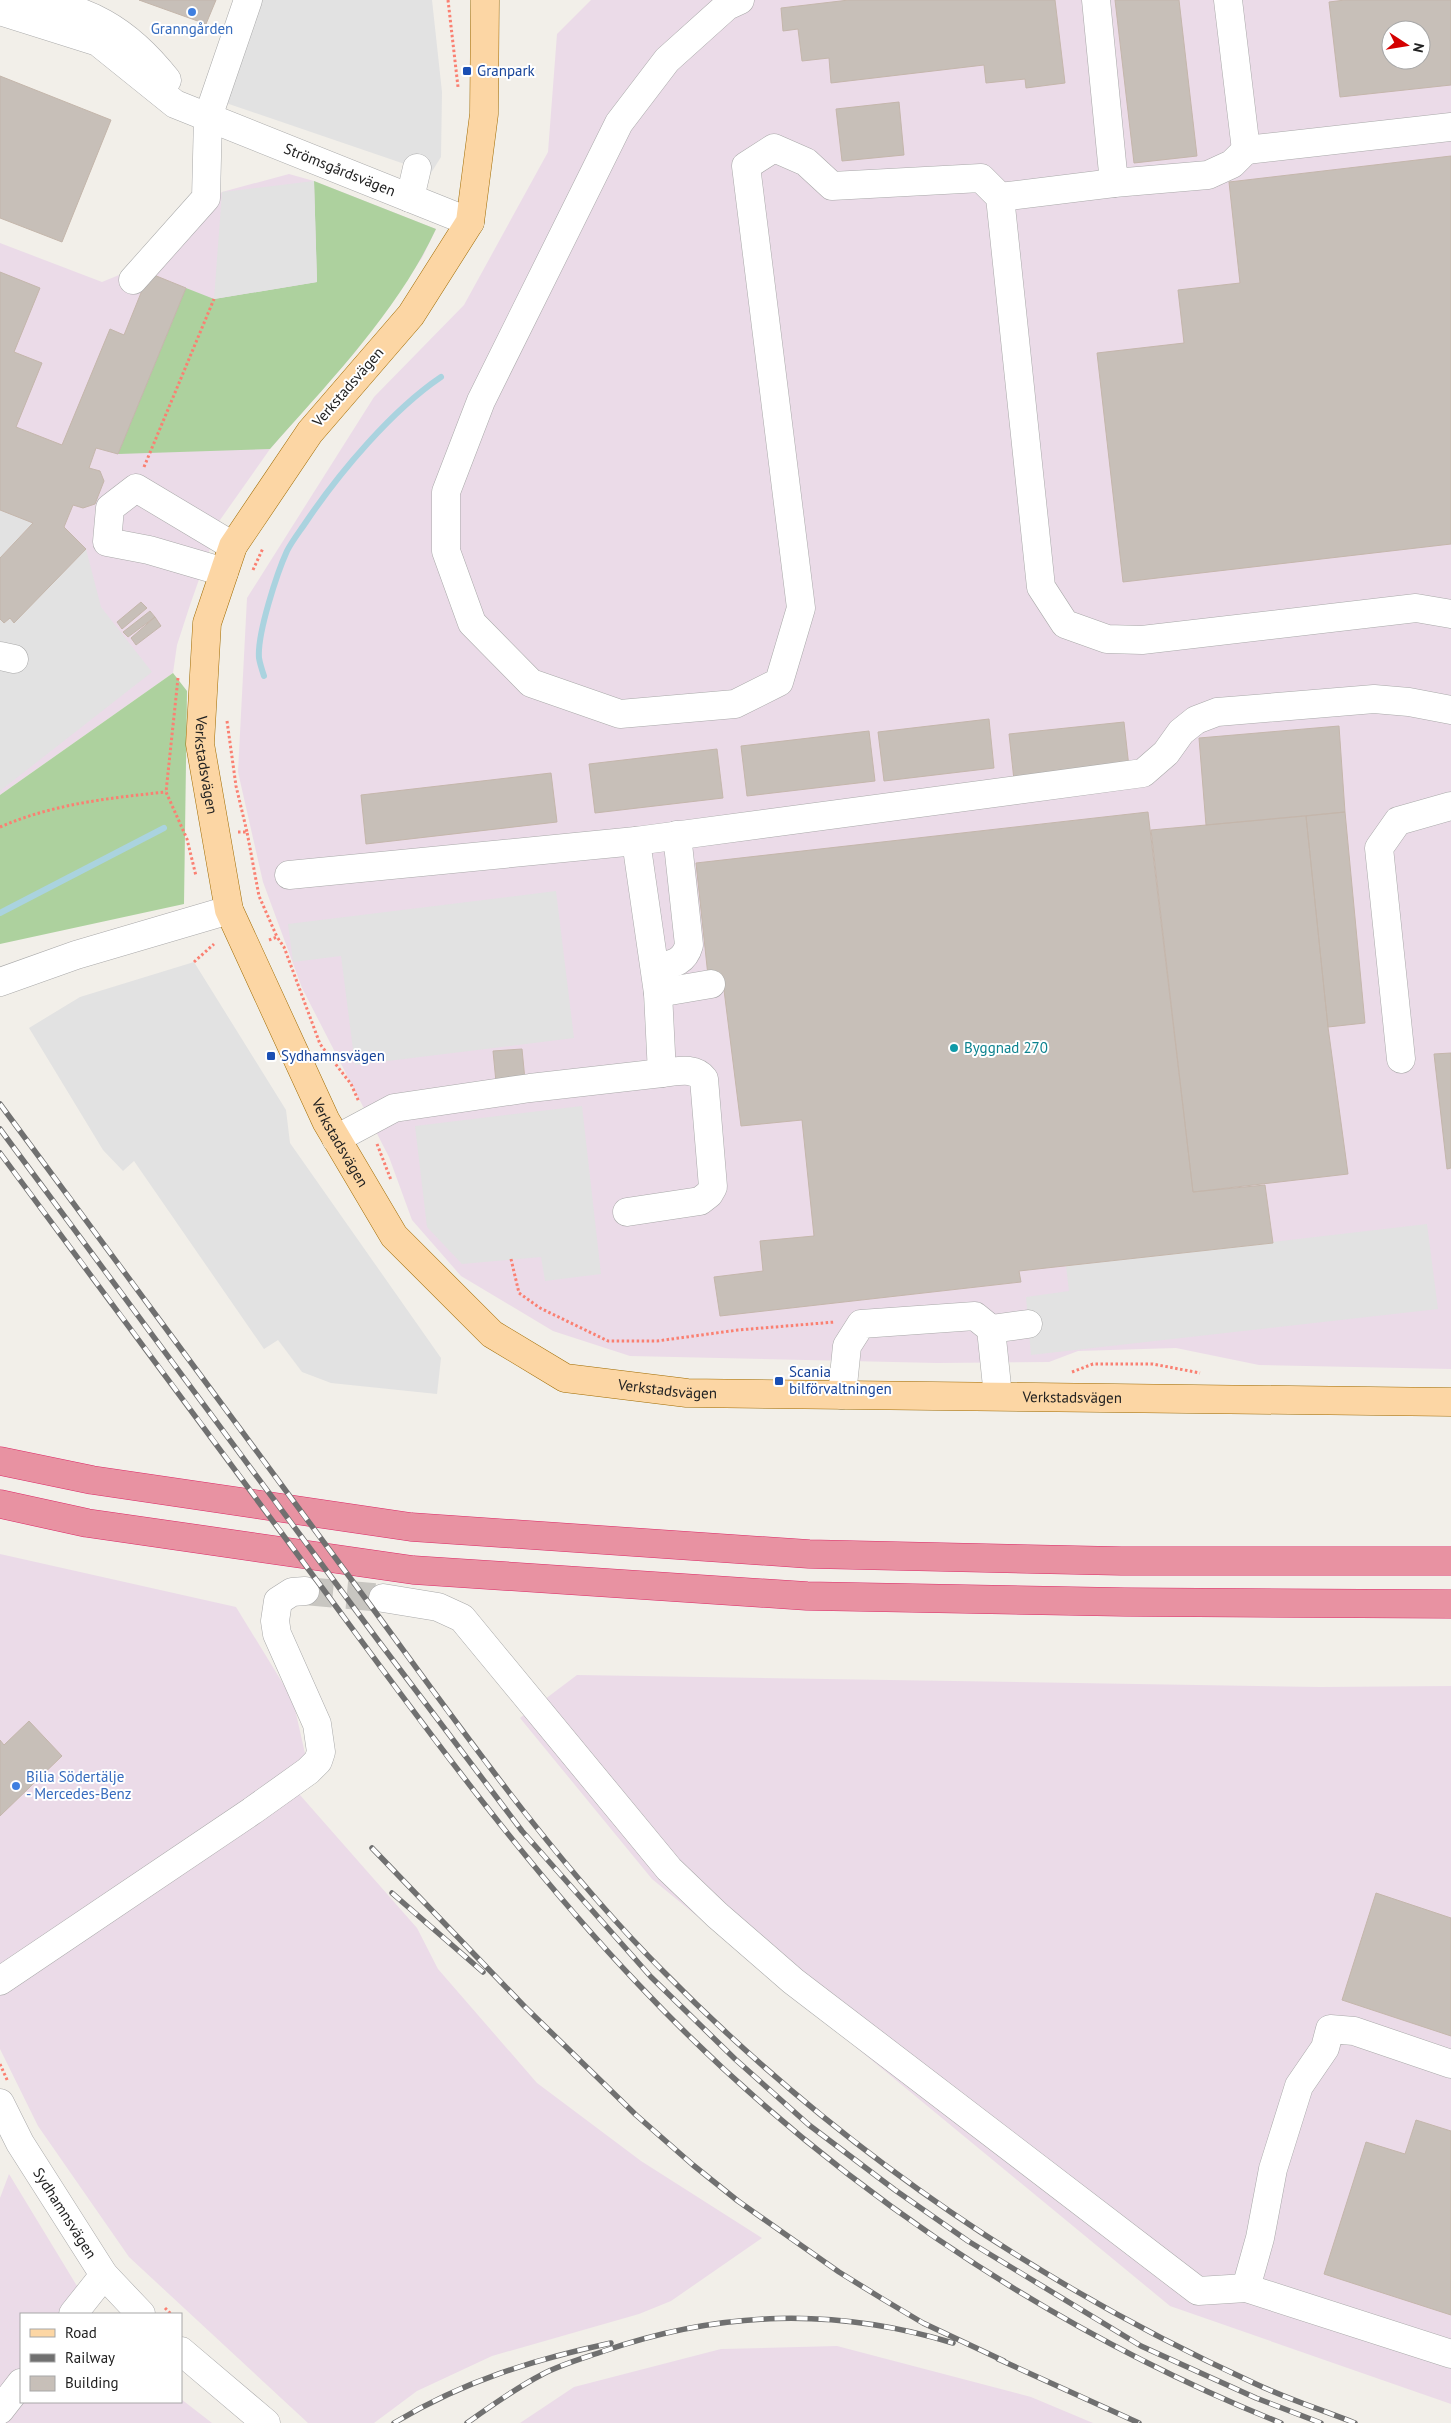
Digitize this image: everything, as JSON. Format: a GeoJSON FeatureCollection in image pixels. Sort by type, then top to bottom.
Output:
{"type":"FeatureCollection","features":[{"type":"Feature","properties":{"kind":"highway"},"geometry":{"type":"LineString","coordinates":[[0,1461],[92,1480],[411,1527],[809,1554],[1121,1561],[1451,1561]]}},
{"type":"Feature","properties":{"kind":"highway"},"geometry":{"type":"LineString","coordinates":[[0,1504],[87,1523],[413,1570],[807,1596],[1124,1602],[1451,1604]]}},
{"type":"Feature","properties":{"kind":"main road","name":"Verkstadsvägen"},"geometry":{"type":"LineString","coordinates":[[471,0],[484,34]]}},
{"type":"Feature","properties":{"kind":"main road","name":"Verkstadsvägen"},"geometry":{"type":"LineString","coordinates":[[484,0],[484,114],[470,222],[411,314],[310,432],[233,546],[207,623],[200,744],[228,910],[326,1121],[394,1236],[492,1334],[565,1378],[687,1392],[1451,1402]]}},
{"type":"Feature","properties":{"kind":"street"},"geometry":{"type":"LineString","coordinates":[[22,0],[52,3],[92,15],[127,38],[155,64],[178,94],[207,117]]}},
{"type":"Feature","properties":{"kind":"street"},"geometry":{"type":"LineString","coordinates":[[132,280],[206,198],[207,117],[248,0]]}},
{"type":"Feature","properties":{"kind":"street"},"geometry":{"type":"LineString","coordinates":[[740,0],[727,6],[667,60],[619,123],[481,402],[446,492],[446,551],[472,623],[531,683],[620,714],[735,704],[779,682],[801,608],[746,166],[774,148],[806,162],[832,186],[981,178],[1000,197],[1041,587],[1065,624],[1107,639],[1142,640],[1416,608],[1451,614]]}},
{"type":"Feature","properties":{"kind":"street"},"geometry":{"type":"LineString","coordinates":[[1096,0],[1114,183]]}},
{"type":"Feature","properties":{"kind":"street"},"geometry":{"type":"LineString","coordinates":[[1228,0],[1246,150]]}},
{"type":"Feature","properties":{"kind":"street","name":"Strömsgårdsvägen"},"geometry":{"type":"LineString","coordinates":[[0,11],[98,42],[175,104],[470,222]]}},
{"type":"Feature","properties":{"kind":"street"},"geometry":{"type":"LineString","coordinates":[[1000,197],[1114,183],[1208,175],[1232,164],[1246,150],[1451,127]]}},
{"type":"Feature","properties":{"kind":"street"},"geometry":{"type":"LineString","coordinates":[[410,198],[416,168]]}},
{"type":"Feature","properties":{"kind":"street"},"geometry":{"type":"LineString","coordinates":[[224,572],[149,550],[107,542],[110,508],[136,488],[233,546]]}},
{"type":"Feature","properties":{"kind":"street"},"geometry":{"type":"LineString","coordinates":[[289,875],[636,841],[1142,774],[1166,753],[1181,732],[1196,720],[1217,712],[1374,699],[1409,702],[1451,710]]}},
{"type":"Feature","properties":{"kind":"street"},"geometry":{"type":"LineString","coordinates":[[1401,1060],[1379,848],[1398,821],[1451,806]]}},
{"type":"Feature","properties":{"kind":"street"},"geometry":{"type":"LineString","coordinates":[[656,981],[682,960],[686,955],[689,945],[677,835]]}},
{"type":"Feature","properties":{"kind":"street"},"geometry":{"type":"LineString","coordinates":[[636,841],[656,981],[662,1073]]}},
{"type":"Feature","properties":{"kind":"street"},"geometry":{"type":"LineString","coordinates":[[0,982],[76,955],[228,910]]}},
{"type":"Feature","properties":{"kind":"street"},"geometry":{"type":"LineString","coordinates":[[656,981],[711,984]]}},
{"type":"Feature","properties":{"kind":"street"},"geometry":{"type":"LineString","coordinates":[[336,1139],[394,1108],[530,1088],[662,1073],[693,1071],[700,1073],[704,1079],[713,1187],[710,1194],[700,1201],[627,1212]]}},
{"type":"Feature","properties":{"kind":"street"},"geometry":{"type":"LineString","coordinates":[[842,1394],[847,1346],[861,1324],[975,1316],[991,1329],[998,1396]]}},
{"type":"Feature","properties":{"kind":"street"},"geometry":{"type":"LineString","coordinates":[[991,1329],[1028,1324]]}},
{"type":"Feature","properties":{"kind":"street"},"geometry":{"type":"LineString","coordinates":[[0,1981],[252,1811],[308,1771],[318,1761],[321,1752],[317,1724],[282,1647],[275,1621],[278,1601],[292,1592],[305,1591]]}},
{"type":"Feature","properties":{"kind":"street"},"geometry":{"type":"LineString","coordinates":[[383,1598],[438,1607],[462,1618],[669,1869],[793,1981],[1198,2292],[1246,2288],[1451,2354]]}},
{"type":"Feature","properties":{"kind":"street"},"geometry":{"type":"LineString","coordinates":[[1246,2288],[1260,2238],[1273,2169],[1299,2086],[1326,2048],[1330,2029],[1354,2031],[1451,2064]]}},
{"type":"Feature","properties":{"kind":"street","name":"Sydhamnsvägen"},"geometry":{"type":"LineString","coordinates":[[0,2103],[20,2143],[104,2275],[140,2313]]}},
{"type":"Feature","properties":{"kind":"street"},"geometry":{"type":"LineString","coordinates":[[75,2313],[104,2275]]}},
{"type":"Feature","properties":{"kind":"street"},"geometry":{"type":"LineString","coordinates":[[182,2352],[266,2423]]}},
{"type":"Feature","properties":{"kind":"street"},"geometry":{"type":"LineString","coordinates":[[0,2410],[20,2384]]}},
{"type":"Feature","properties":{"kind":"path"},"geometry":{"type":"LineString","coordinates":[[136,488],[214,299]]}},
{"type":"Feature","properties":{"kind":"path"},"geometry":{"type":"LineString","coordinates":[[252,572],[264,546]]}},
{"type":"Feature","properties":{"kind":"path"},"geometry":{"type":"LineString","coordinates":[[227,715],[236,786],[247,832]]}},
{"type":"Feature","properties":{"kind":"path"},"geometry":{"type":"LineString","coordinates":[[0,826],[28,815],[97,799],[166,792]]}},
{"type":"Feature","properties":{"kind":"path"},"geometry":{"type":"LineString","coordinates":[[194,962],[214,944],[232,954],[276,937],[284,947],[320,1044],[351,1084],[394,1188]]}},
{"type":"Feature","properties":{"kind":"path"},"geometry":{"type":"LineString","coordinates":[[511,1259],[519,1293],[540,1308],[608,1341],[657,1341],[738,1330],[835,1322],[861,1324]]}},
{"type":"Feature","properties":{"kind":"path"},"geometry":{"type":"LineString","coordinates":[[1068,1374],[1093,1364],[1153,1364],[1208,1375]]}},
{"type":"Feature","properties":{"kind":"shaded area"},"geometry":{"type":"Polygon","coordinates":[[[256,0],[432,0],[442,92],[441,157],[431,173],[223,102],[256,0]]]}},
{"type":"Feature","properties":{"kind":"shaded area"},"geometry":{"type":"Polygon","coordinates":[[[591,0],[1451,0],[1451,1369],[1259,1365],[1176,1348],[1078,1351],[1049,1362],[937,1363],[630,1356],[553,1331],[461,1276],[412,1220],[389,1157],[302,988],[263,882],[238,772],[247,598],[374,397],[464,305],[548,152],[557,34],[591,0]]]}},
{"type":"Feature","properties":{"kind":"shaded area"},"geometry":{"type":"Polygon","coordinates":[[[289,174],[314,181],[436,229],[422,258],[356,351],[270,449],[220,520],[177,645],[173,673],[0,795],[0,243],[102,282],[119,275],[133,280],[222,192],[289,174]]]}},
{"type":"Feature","properties":{"kind":"shaded area"},"geometry":{"type":"Polygon","coordinates":[[[314,181],[317,282],[214,299],[222,192],[314,181]]]}},
{"type":"Feature","properties":{"kind":"shaded area"},"geometry":{"type":"Polygon","coordinates":[[[0,510],[33,523],[0,558],[0,510]]]}},
{"type":"Feature","properties":{"kind":"shaded area"},"geometry":{"type":"Polygon","coordinates":[[[86,549],[101,607],[152,672],[0,791],[0,619],[4,623],[10,618],[14,622],[86,549]]]}},
{"type":"Feature","properties":{"kind":"shaded area"},"geometry":{"type":"Polygon","coordinates":[[[556,891],[574,1038],[355,1065],[341,956],[293,962],[288,924],[556,891]]]}},
{"type":"Feature","properties":{"kind":"shaded area"},"geometry":{"type":"Polygon","coordinates":[[[194,962],[286,1110],[290,1143],[441,1358],[437,1394],[331,1383],[302,1372],[278,1340],[264,1349],[134,1161],[123,1171],[103,1150],[29,1028],[80,997],[194,962]]]}},
{"type":"Feature","properties":{"kind":"shaded area"},"geometry":{"type":"Polygon","coordinates":[[[582,1106],[601,1274],[545,1281],[541,1257],[462,1264],[427,1227],[415,1126],[582,1106]]]}},
{"type":"Feature","properties":{"kind":"shaded area"},"geometry":{"type":"Polygon","coordinates":[[[1427,1224],[1438,1309],[1031,1355],[1026,1297],[1069,1291],[1066,1266],[1427,1224]]]}},
{"type":"Feature","properties":{"kind":"shaded area"},"geometry":{"type":"Polygon","coordinates":[[[0,1554],[236,1607],[293,1700],[306,1758],[300,1795],[417,1928],[438,1969],[537,2083],[641,2161],[762,2238],[671,2301],[639,2314],[492,2356],[417,2391],[374,2423],[308,2423],[129,2257],[38,2126],[0,2049],[0,1554]]]}},
{"type":"Feature","properties":{"kind":"shaded area"},"geometry":{"type":"Polygon","coordinates":[[[577,1675],[1320,1687],[1451,1686],[1451,2404],[1170,2306],[652,1879],[520,1718],[577,1675]]]}},
{"type":"Feature","properties":{"kind":"shaded area"},"geometry":{"type":"Polygon","coordinates":[[[9,2174],[93,2313],[20,2313],[20,2403],[182,2403],[182,2400],[212,2423],[0,2423],[0,2198],[9,2174]]]}},
{"type":"Feature","properties":{"kind":"shaded area"},"geometry":{"type":"Polygon","coordinates":[[[837,2346],[1031,2397],[1093,2423],[520,2423],[574,2387],[721,2349],[837,2346]]]}},
{"type":"Feature","properties":{"kind":"green space"},"geometry":{"type":"Polygon","coordinates":[[[314,181],[436,229],[420,259],[383,317],[339,371],[270,449],[118,454],[186,288],[214,299],[317,282],[314,181]]]}},
{"type":"Feature","properties":{"kind":"green space"},"geometry":{"type":"Polygon","coordinates":[[[173,673],[187,691],[184,904],[0,944],[0,795],[173,673]]]}},
{"type":"Feature","properties":{"kind":"building","name":"Granngården"},"geometry":{"type":"Polygon","coordinates":[[[139,0],[216,0],[206,24],[139,0]]]}},
{"type":"Feature","properties":{"kind":"building"},"geometry":{"type":"Polygon","coordinates":[[[849,0],[1055,0],[1065,83],[1026,88],[1025,79],[986,83],[984,65],[831,83],[829,58],[802,61],[798,29],[783,31],[781,8],[849,0]]]}},
{"type":"Feature","properties":{"kind":"building"},"geometry":{"type":"Polygon","coordinates":[[[1115,0],[1179,0],[1197,156],[1134,163],[1115,0]]]}},
{"type":"Feature","properties":{"kind":"building"},"geometry":{"type":"Polygon","coordinates":[[[1345,0],[1451,0],[1451,85],[1340,97],[1329,2],[1345,0]]]}},
{"type":"Feature","properties":{"kind":"building"},"geometry":{"type":"Polygon","coordinates":[[[0,76],[111,120],[62,242],[0,218],[0,76]]]}},
{"type":"Feature","properties":{"kind":"building"},"geometry":{"type":"Polygon","coordinates":[[[899,102],[904,155],[842,161],[836,109],[899,102]]]}},
{"type":"Feature","properties":{"kind":"building"},"geometry":{"type":"Polygon","coordinates":[[[1451,156],[1451,544],[1123,582],[1097,353],[1184,343],[1178,290],[1240,283],[1229,182],[1451,156]]]}},
{"type":"Feature","properties":{"kind":"building"},"geometry":{"type":"Polygon","coordinates":[[[0,272],[40,288],[14,352],[42,363],[16,427],[62,445],[110,329],[124,335],[149,273],[186,288],[118,454],[96,448],[89,468],[100,471],[104,481],[95,504],[83,508],[73,505],[64,527],[86,549],[14,623],[10,618],[4,623],[0,619],[0,558],[33,523],[0,510],[0,272]]]}},
{"type":"Feature","properties":{"kind":"building"},"geometry":{"type":"Polygon","coordinates":[[[141,602],[147,608],[122,629],[117,622],[141,602]]]}},
{"type":"Feature","properties":{"kind":"building"},"geometry":{"type":"Polygon","coordinates":[[[150,611],[155,617],[128,637],[123,632],[150,611]]]}},
{"type":"Feature","properties":{"kind":"building"},"geometry":{"type":"Polygon","coordinates":[[[155,617],[161,626],[136,645],[131,638],[155,617]]]}},
{"type":"Feature","properties":{"kind":"building"},"geometry":{"type":"Polygon","coordinates":[[[989,719],[994,768],[884,781],[878,732],[989,719]]]}},
{"type":"Feature","properties":{"kind":"building"},"geometry":{"type":"Polygon","coordinates":[[[1124,722],[1129,767],[1014,780],[1009,734],[1124,722]]]}},
{"type":"Feature","properties":{"kind":"building"},"geometry":{"type":"Polygon","coordinates":[[[1339,726],[1345,812],[1206,825],[1199,738],[1339,726]]]}},
{"type":"Feature","properties":{"kind":"building"},"geometry":{"type":"Polygon","coordinates":[[[869,731],[875,781],[747,796],[741,746],[869,731]]]}},
{"type":"Feature","properties":{"kind":"building"},"geometry":{"type":"Polygon","coordinates":[[[717,749],[723,798],[595,813],[589,764],[717,749]]]}},
{"type":"Feature","properties":{"kind":"building"},"geometry":{"type":"Polygon","coordinates":[[[551,773],[557,822],[366,844],[361,795],[551,773]]]}},
{"type":"Feature","properties":{"kind":"building","name":"Byggnad 270"},"geometry":{"type":"Polygon","coordinates":[[[1148,812],[1193,1192],[1265,1185],[1273,1243],[1019,1271],[1021,1282],[720,1316],[714,1277],[763,1271],[760,1241],[814,1236],[802,1120],[741,1126],[722,974],[708,976],[696,863],[1148,812]]]}},
{"type":"Feature","properties":{"kind":"building"},"geometry":{"type":"Polygon","coordinates":[[[1345,812],[1365,1023],[1328,1027],[1306,816],[1345,812]]]}},
{"type":"Feature","properties":{"kind":"building"},"geometry":{"type":"Polygon","coordinates":[[[1306,816],[1328,1027],[1348,1174],[1193,1192],[1151,830],[1306,816]]]}},
{"type":"Feature","properties":{"kind":"building"},"geometry":{"type":"Polygon","coordinates":[[[522,1049],[525,1080],[496,1082],[493,1051],[522,1049]]]}},
{"type":"Feature","properties":{"kind":"building"},"geometry":{"type":"Polygon","coordinates":[[[1451,1053],[1451,1168],[1447,1169],[1434,1054],[1451,1053]]]}},
{"type":"Feature","properties":{"kind":"building","name":"Bilia Södertälje - Mercedes-Benz"},"geometry":{"type":"Polygon","coordinates":[[[29,1721],[62,1756],[0,1816],[0,1740],[4,1745],[29,1721]]]}},
{"type":"Feature","properties":{"kind":"building"},"geometry":{"type":"Polygon","coordinates":[[[1376,1893],[1451,1918],[1451,2036],[1342,2000],[1376,1893]]]}},
{"type":"Feature","properties":{"kind":"building"},"geometry":{"type":"Polygon","coordinates":[[[1416,2120],[1451,2131],[1451,2315],[1324,2274],[1366,2142],[1405,2154],[1416,2120]]]}},
{"type":"Feature","properties":{"kind":"waterway"},"geometry":{"type":"LineString","coordinates":[[264,676],[259,658],[261,634],[273,588],[289,547],[319,503],[350,463],[385,424],[441,377]]}},
{"type":"Feature","properties":{"kind":"waterway"},"geometry":{"type":"LineString","coordinates":[[0,913],[164,828]]}},
{"type":"Feature","properties":{"kind":"tunnel"},"geometry":{"type":"LineString","coordinates":[[305,1591],[383,1598]]}},
{"type":"Feature","properties":{"kind":"railway"},"geometry":{"type":"LineString","coordinates":[[0,1104],[509,1793],[584,1885],[623,1930],[664,1972],[729,2035],[797,2095],[868,2152],[941,2205],[1016,2255],[1094,2301],[1174,2344],[1293,2400],[1355,2423]]}},
{"type":"Feature","properties":{"kind":"railway"},"geometry":{"type":"LineString","coordinates":[[0,1129],[380,1643],[522,1831],[651,1977],[735,2059],[809,2125],[895,2190],[968,2241],[1141,2346],[1256,2398],[1321,2423]]}},
{"type":"Feature","properties":{"kind":"railway"},"geometry":{"type":"LineString","coordinates":[[0,1153],[478,1796],[597,1939],[707,2054],[780,2119],[857,2181],[937,2238],[1020,2292],[1105,2341],[1192,2385],[1281,2423]]}},
{"type":"Feature","properties":{"kind":"railway"},"geometry":{"type":"LineString","coordinates":[[372,1848],[525,2007],[636,2115],[693,2165],[738,2201],[839,2272],[923,2323],[1004,2361]]}},
{"type":"Feature","properties":{"kind":"railway"},"geometry":{"type":"LineString","coordinates":[[392,1893],[483,1972]]}},
{"type":"Feature","properties":{"kind":"railway"},"geometry":{"type":"LineString","coordinates":[[467,2423],[514,2391],[558,2367],[648,2338],[691,2328],[734,2321],[778,2318],[821,2319],[865,2323],[909,2331],[953,2343]]}},
{"type":"Feature","properties":{"kind":"railway"},"geometry":{"type":"LineString","coordinates":[[394,2423],[446,2395],[499,2374],[554,2357],[611,2343]]}},
{"type":"Feature","properties":{"kind":"railway"},"geometry":{"type":"LineString","coordinates":[[998,2359],[1139,2423]]}},
{"type":"Feature","properties":{"kind":"place","name":"Granngården"},"geometry":{"type":"Point","coordinates":[192,12]}},
{"type":"Feature","properties":{"kind":"place","name":"Granpark"},"geometry":{"type":"Point","coordinates":[467,71]}},
{"type":"Feature","properties":{"kind":"place","name":"Byggnad 270"},"geometry":{"type":"Point","coordinates":[954,1048]}},
{"type":"Feature","properties":{"kind":"place","name":"Sydhamnsvägen"},"geometry":{"type":"Point","coordinates":[271,1056]}},
{"type":"Feature","properties":{"kind":"place","name":"Scania bilförvaltningen"},"geometry":{"type":"Point","coordinates":[779,1381]}},
{"type":"Feature","properties":{"kind":"place","name":"Bilia Södertälje - Mercedes-Benz"},"geometry":{"type":"Point","coordinates":[16,1786]}}]}
